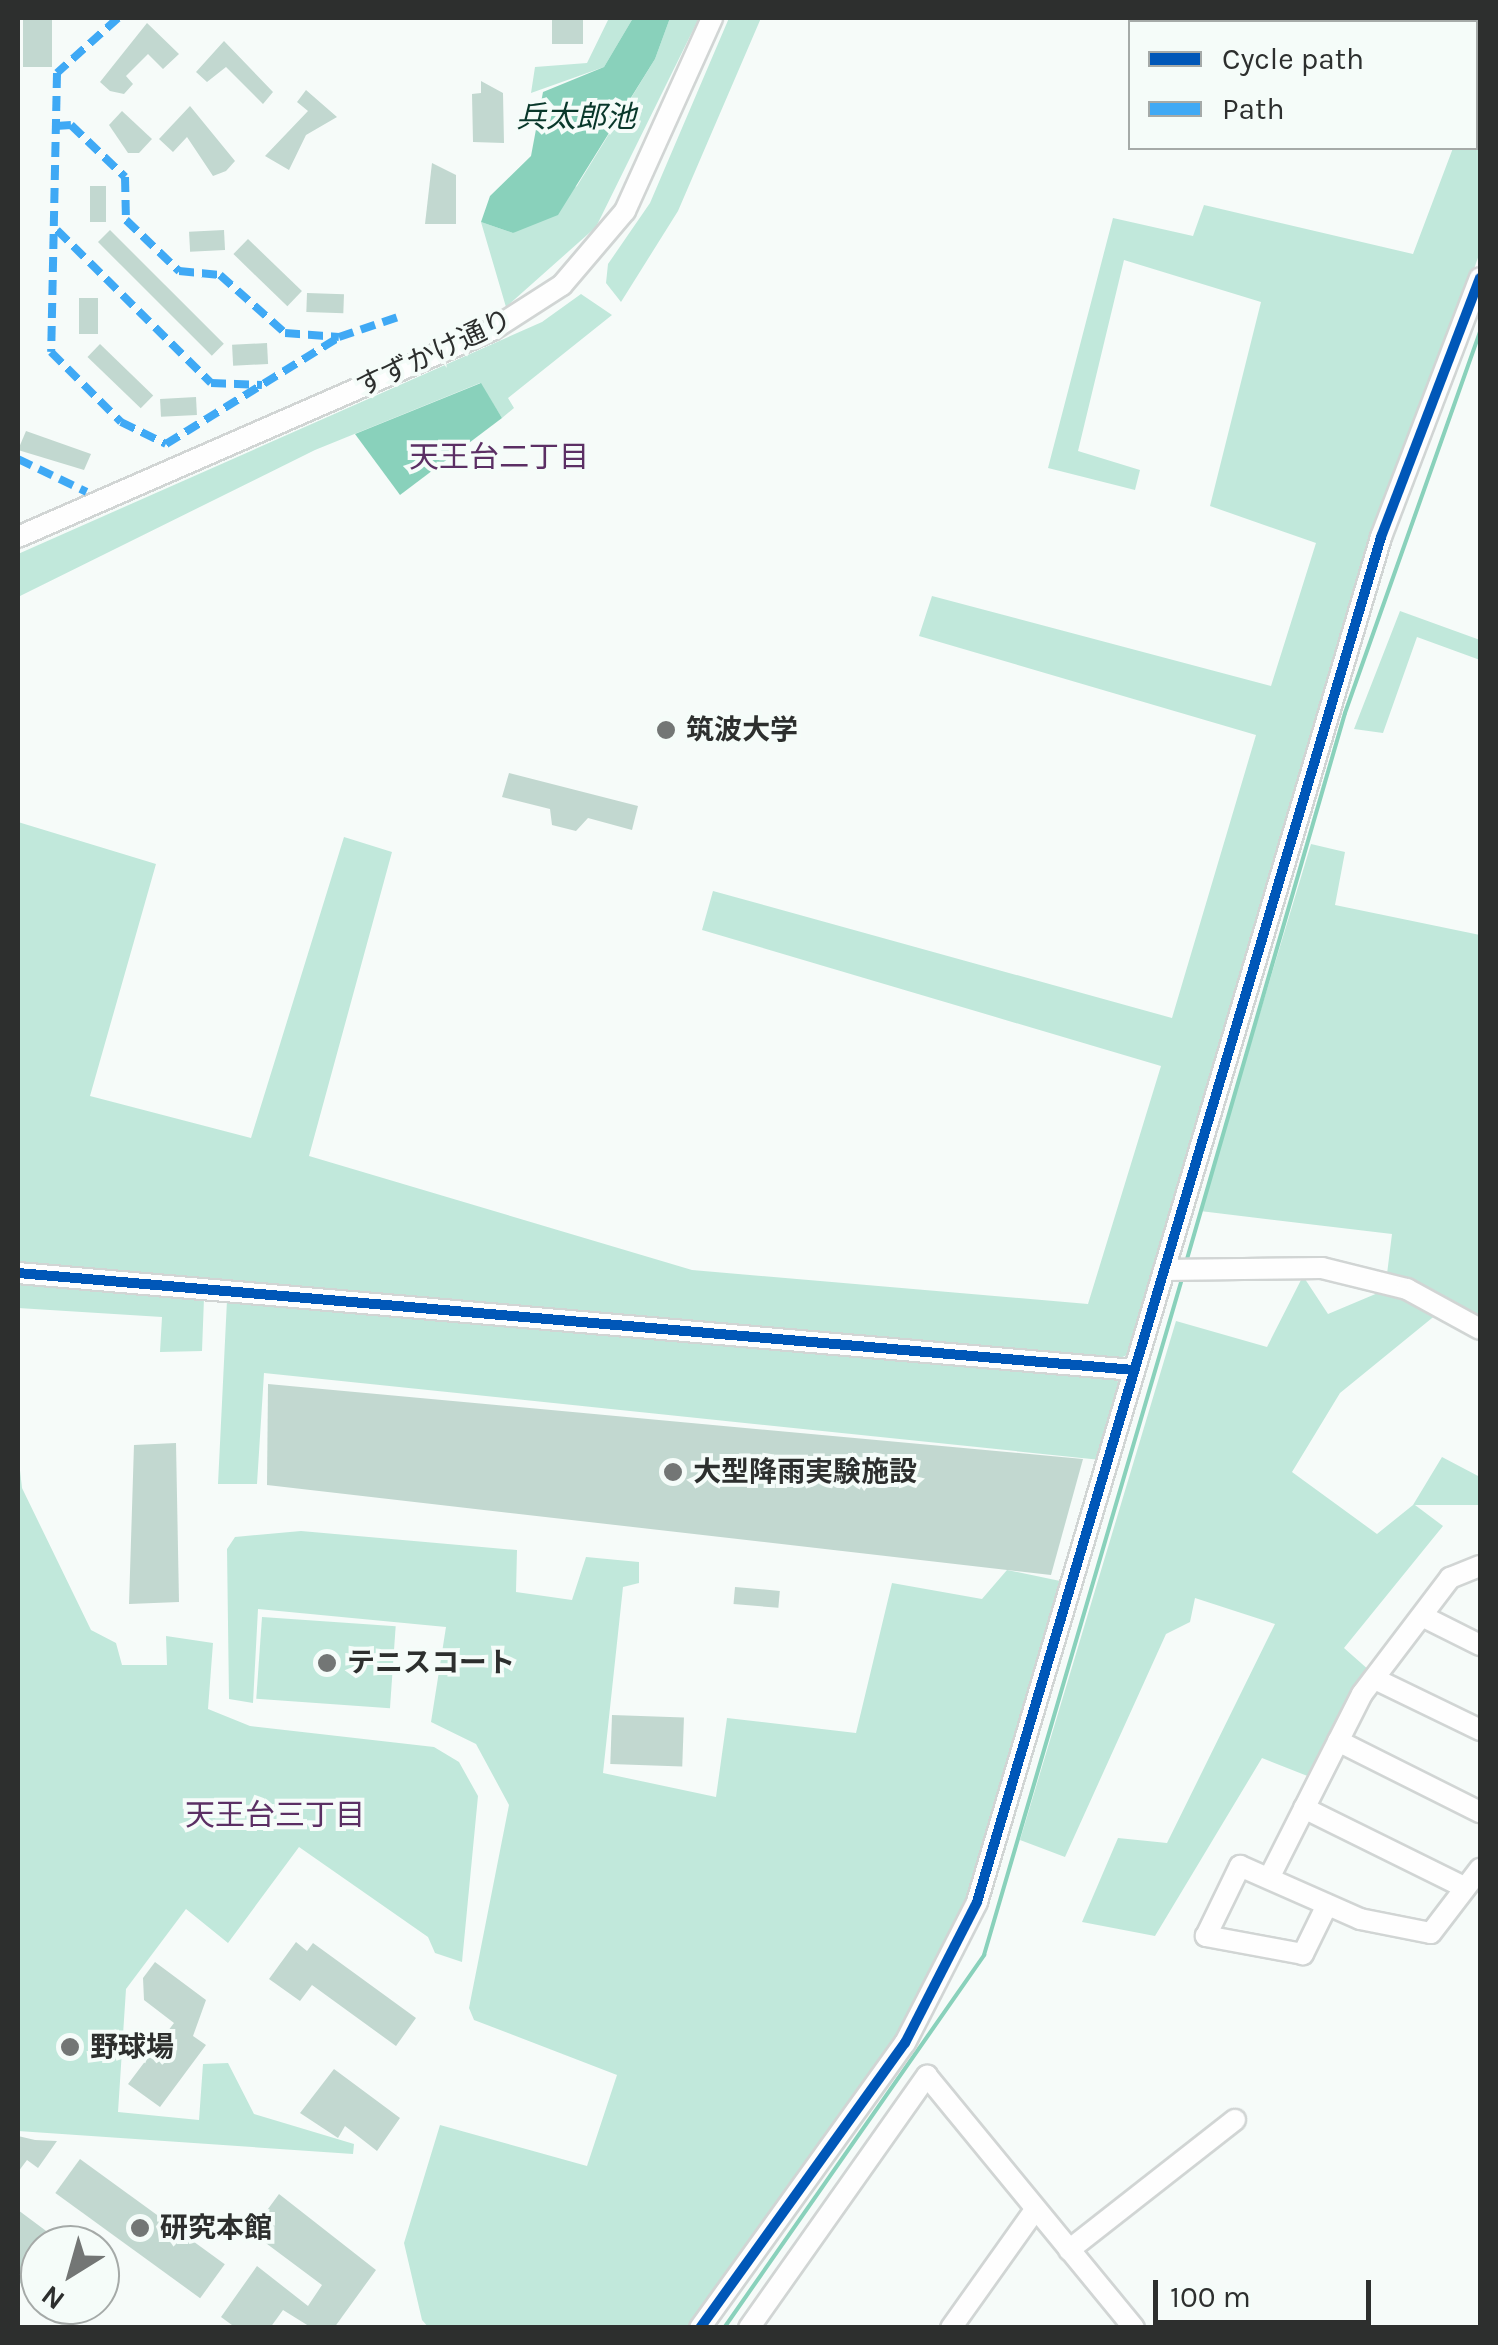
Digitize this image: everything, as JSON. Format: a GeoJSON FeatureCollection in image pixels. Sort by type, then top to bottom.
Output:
{"type":"FeatureCollection","features":[{"type":"Feature","properties":{"kind":"street","name":"すずかけ通り"},"geometry":{"type":"LineString","coordinates":[[18,537],[492,330],[565,283],[626,211],[712,18]]}},
{"type":"Feature","properties":{"kind":"street"},"geometry":{"type":"LineString","coordinates":[[700,2328],[905,2043],[956,1956],[1006,1823],[1134,1370],[1381,537],[1480,278]]}},
{"type":"Feature","properties":{"kind":"street"},"geometry":{"type":"LineString","coordinates":[[1164,1270],[1322,1268],[1407,1289],[1480,1329]]}},
{"type":"Feature","properties":{"kind":"street"},"geometry":{"type":"LineString","coordinates":[[18,1272],[1134,1370]]}},
{"type":"Feature","properties":{"kind":"street"},"geometry":{"type":"LineString","coordinates":[[1270,1876],[1338,1741],[1375,1679],[1450,1578],[1480,1566]]}},
{"type":"Feature","properties":{"kind":"street"},"geometry":{"type":"LineString","coordinates":[[1422,1616],[1480,1645]]}},
{"type":"Feature","properties":{"kind":"street"},"geometry":{"type":"LineString","coordinates":[[1375,1679],[1480,1730]]}},
{"type":"Feature","properties":{"kind":"street"},"geometry":{"type":"LineString","coordinates":[[1338,1741],[1480,1812]]}},
{"type":"Feature","properties":{"kind":"street"},"geometry":{"type":"LineString","coordinates":[[1304,1808],[1462,1886]]}},
{"type":"Feature","properties":{"kind":"street"},"geometry":{"type":"LineString","coordinates":[[1327,1905],[1303,1954],[1206,1936],[1240,1866],[1270,1876],[1327,1905],[1431,1933],[1462,1886],[1480,1869]]}},
{"type":"Feature","properties":{"kind":"street"},"geometry":{"type":"LineString","coordinates":[[749,2328],[927,2076],[1034,2211],[1134,2328]]}},
{"type":"Feature","properties":{"kind":"street"},"geometry":{"type":"LineString","coordinates":[[1069,2250],[1236,2120]]}},
{"type":"Feature","properties":{"kind":"street"},"geometry":{"type":"LineString","coordinates":[[951,2328],[1034,2211]]}},
{"type":"Feature","properties":{"kind":"shaded area"},"geometry":{"type":"Polygon","coordinates":[[[609,18],[633,18],[604,67],[531,93],[535,67],[587,63],[609,18]]]}},
{"type":"Feature","properties":{"kind":"shaded area"},"geometry":{"type":"Polygon","coordinates":[[[670,18],[699,18],[596,227],[506,307],[481,222],[513,233],[577,186],[655,59],[670,18]]]}},
{"type":"Feature","properties":{"kind":"shaded area"},"geometry":{"type":"Polygon","coordinates":[[[729,18],[761,18],[678,211],[621,302],[606,283],[608,264],[650,203],[729,18]]]}},
{"type":"Feature","properties":{"kind":"shaded area"},"geometry":{"type":"Polygon","coordinates":[[[1480,72],[1480,252],[1400,477],[1132,1353],[1113,1361],[18,1264],[18,822],[156,864],[90,1096],[251,1138],[344,837],[392,852],[309,1156],[692,1270],[1088,1304],[1161,1066],[702,930],[713,891],[1172,1018],[1256,735],[919,636],[932,596],[1271,686],[1316,543],[1210,506],[1261,302],[1124,260],[1078,451],[1140,470],[1135,490],[1048,468],[1113,218],[1193,236],[1204,205],[1413,254],[1452,150],[1478,150],[1480,72]]]}},
{"type":"Feature","properties":{"kind":"shaded area"},"geometry":{"type":"Polygon","coordinates":[[[581,294],[612,315],[508,398],[514,408],[502,418],[480,383],[315,450],[18,597],[18,554],[542,322],[581,294]]]}},
{"type":"Feature","properties":{"kind":"shaded area"},"geometry":{"type":"Polygon","coordinates":[[[1400,611],[1480,640],[1480,660],[1417,637],[1383,733],[1354,729],[1400,611]]]}},
{"type":"Feature","properties":{"kind":"shaded area"},"geometry":{"type":"Polygon","coordinates":[[[1311,844],[1345,852],[1335,905],[1480,935],[1480,1320],[1448,1305],[1340,1393],[1292,1472],[1377,1534],[1413,1505],[1442,1457],[1480,1477],[1480,1505],[1415,1505],[1443,1526],[1344,1648],[1370,1671],[1310,1777],[1262,1758],[1155,1936],[1082,1922],[1118,1838],[1167,1843],[1275,1624],[1195,1598],[1190,1622],[1166,1634],[1065,1857],[1020,1840],[1176,1321],[1267,1347],[1303,1276],[1328,1314],[1385,1290],[1392,1234],[1200,1211],[1311,844]]]}},
{"type":"Feature","properties":{"kind":"shaded area"},"geometry":{"type":"Polygon","coordinates":[[[18,1281],[204,1298],[202,1351],[160,1352],[162,1317],[18,1308],[18,1281]]]}},
{"type":"Feature","properties":{"kind":"shaded area"},"geometry":{"type":"Polygon","coordinates":[[[227,1300],[1115,1379],[1123,1386],[1101,1460],[264,1373],[257,1484],[218,1484],[227,1300]]]}},
{"type":"Feature","properties":{"kind":"shaded area"},"geometry":{"type":"Polygon","coordinates":[[[18,1453],[22,1488],[91,1630],[116,1643],[122,1665],[167,1665],[166,1636],[213,1643],[208,1709],[250,1726],[434,1747],[459,1762],[478,1796],[462,1962],[435,1953],[428,1937],[299,1847],[228,1943],[186,1909],[126,1989],[118,2112],[199,2120],[203,2064],[228,2063],[254,2114],[354,2144],[353,2154],[18,2131],[18,1453]]]}},
{"type":"Feature","properties":{"kind":"shaded area"},"geometry":{"type":"Polygon","coordinates":[[[301,1531],[517,1550],[516,1592],[572,1600],[586,1557],[639,1562],[639,1583],[623,1587],[603,1773],[716,1797],[727,1718],[856,1733],[892,1583],[982,1599],[1007,1570],[1065,1582],[970,1906],[923,2003],[693,2327],[429,2328],[422,2320],[404,2243],[440,2125],[587,2166],[617,2075],[474,2020],[469,2008],[509,1805],[476,1744],[431,1722],[446,1627],[258,1609],[253,1703],[229,1699],[227,1549],[235,1537],[301,1531]]]}},
{"type":"Feature","properties":{"kind":"shaded area","name":"テニスコート"},"geometry":{"type":"Polygon","coordinates":[[[262,1617],[396,1626],[390,1708],[256,1699],[262,1617]]]}},
{"type":"Feature","properties":{"kind":"water","name":"兵太郎池"},"geometry":{"type":"Polygon","coordinates":[[[633,18],[670,18],[655,59],[558,215],[513,233],[481,222],[490,196],[531,156],[543,92],[604,67],[633,18]]]}},
{"type":"Feature","properties":{"kind":"water"},"geometry":{"type":"Polygon","coordinates":[[[481,383],[502,418],[400,495],[355,434],[481,383]]]}},
{"type":"Feature","properties":{"kind":"building"},"geometry":{"type":"Polygon","coordinates":[[[23,18],[52,18],[52,67],[23,67],[23,18]]]}},
{"type":"Feature","properties":{"kind":"building"},"geometry":{"type":"Polygon","coordinates":[[[552,18],[583,18],[583,44],[552,44],[552,18]]]}},
{"type":"Feature","properties":{"kind":"building"},"geometry":{"type":"Polygon","coordinates":[[[147,23],[179,54],[163,69],[148,54],[126,76],[133,84],[124,94],[110,91],[100,82],[147,23]]]}},
{"type":"Feature","properties":{"kind":"building"},"geometry":{"type":"Polygon","coordinates":[[[224,41],[273,92],[263,104],[226,67],[207,82],[196,72],[224,41]]]}},
{"type":"Feature","properties":{"kind":"building"},"geometry":{"type":"Polygon","coordinates":[[[481,81],[503,93],[504,143],[473,142],[472,94],[481,93],[481,81]]]}},
{"type":"Feature","properties":{"kind":"building"},"geometry":{"type":"Polygon","coordinates":[[[306,90],[337,117],[306,135],[289,170],[265,156],[308,111],[297,102],[306,90]]]}},
{"type":"Feature","properties":{"kind":"building"},"geometry":{"type":"Polygon","coordinates":[[[190,106],[235,161],[226,171],[213,176],[187,137],[173,152],[159,139],[190,106]]]}},
{"type":"Feature","properties":{"kind":"building"},"geometry":{"type":"Polygon","coordinates":[[[122,111],[152,139],[139,153],[128,153],[109,125],[122,111]]]}},
{"type":"Feature","properties":{"kind":"building"},"geometry":{"type":"Polygon","coordinates":[[[432,163],[456,175],[456,224],[425,224],[432,163]]]}},
{"type":"Feature","properties":{"kind":"building"},"geometry":{"type":"Polygon","coordinates":[[[90,186],[106,186],[106,222],[90,222],[90,186]]]}},
{"type":"Feature","properties":{"kind":"building"},"geometry":{"type":"Polygon","coordinates":[[[110,230],[224,344],[212,356],[98,242],[110,230]]]}},
{"type":"Feature","properties":{"kind":"building"},"geometry":{"type":"Polygon","coordinates":[[[224,230],[225,250],[190,252],[189,232],[224,230]]]}},
{"type":"Feature","properties":{"kind":"building"},"geometry":{"type":"Polygon","coordinates":[[[248,239],[302,291],[287,306],[233,254],[248,239]]]}},
{"type":"Feature","properties":{"kind":"building"},"geometry":{"type":"Polygon","coordinates":[[[307,293],[344,294],[343,313],[306,312],[307,293]]]}},
{"type":"Feature","properties":{"kind":"building"},"geometry":{"type":"Polygon","coordinates":[[[79,298],[98,298],[98,334],[79,334],[79,298]]]}},
{"type":"Feature","properties":{"kind":"building"},"geometry":{"type":"Polygon","coordinates":[[[267,343],[268,364],[233,366],[232,345],[267,343]]]}},
{"type":"Feature","properties":{"kind":"building"},"geometry":{"type":"Polygon","coordinates":[[[100,344],[153,395],[141,408],[87,357],[100,344]]]}},
{"type":"Feature","properties":{"kind":"building"},"geometry":{"type":"Polygon","coordinates":[[[196,397],[197,415],[161,417],[160,399],[196,397]]]}},
{"type":"Feature","properties":{"kind":"building"},"geometry":{"type":"Polygon","coordinates":[[[26,431],[91,454],[84,470],[18,450],[26,431]]]}},
{"type":"Feature","properties":{"kind":"building"},"geometry":{"type":"Polygon","coordinates":[[[509,773],[638,806],[632,830],[588,818],[576,831],[552,825],[550,809],[502,797],[509,773]]]}},
{"type":"Feature","properties":{"kind":"building","name":"大型降雨実験施設"},"geometry":{"type":"Polygon","coordinates":[[[268,1384],[1083,1459],[1051,1575],[267,1485],[268,1384]]]}},
{"type":"Feature","properties":{"kind":"building"},"geometry":{"type":"Polygon","coordinates":[[[176,1443],[179,1602],[129,1604],[134,1445],[176,1443]]]}},
{"type":"Feature","properties":{"kind":"building"},"geometry":{"type":"Polygon","coordinates":[[[735,1587],[780,1591],[778,1608],[734,1604],[735,1587]]]}},
{"type":"Feature","properties":{"kind":"building"},"geometry":{"type":"Polygon","coordinates":[[[612,1715],[684,1718],[682,1766],[610,1764],[612,1715]]]}},
{"type":"Feature","properties":{"kind":"building"},"geometry":{"type":"Polygon","coordinates":[[[296,1942],[307,1951],[313,1943],[416,2018],[396,2046],[312,1985],[300,2001],[269,1979],[296,1942]]]}},
{"type":"Feature","properties":{"kind":"building"},"geometry":{"type":"Polygon","coordinates":[[[155,1962],[206,2000],[193,2036],[206,2045],[160,2107],[128,2084],[174,2023],[144,2000],[143,1978],[155,1962]]]}},
{"type":"Feature","properties":{"kind":"building"},"geometry":{"type":"Polygon","coordinates":[[[334,2069],[400,2118],[377,2151],[345,2126],[338,2138],[300,2113],[334,2069]]]}},
{"type":"Feature","properties":{"kind":"building"},"geometry":{"type":"Polygon","coordinates":[[[18,2136],[57,2141],[38,2168],[27,2160],[18,2172],[18,2136]]]}},
{"type":"Feature","properties":{"kind":"building","name":"研究本館"},"geometry":{"type":"Polygon","coordinates":[[[80,2159],[225,2264],[200,2298],[120,2240],[120,2225],[99,2225],[55,2193],[80,2159]]]}},
{"type":"Feature","properties":{"kind":"building"},"geometry":{"type":"Polygon","coordinates":[[[279,2194],[376,2270],[334,2328],[312,2328],[283,2310],[270,2328],[236,2328],[221,2317],[257,2266],[308,2306],[322,2285],[251,2232],[279,2194]]]}},
{"type":"Feature","properties":{"kind":"building"},"geometry":{"type":"Polygon","coordinates":[[[18,2210],[38,2225],[20,2225],[18,2285],[18,2210]]]}},
{"type":"Feature","properties":{"kind":"waterway"},"geometry":{"type":"LineString","coordinates":[[1187,1259],[1345,713],[1480,332]]}},
{"type":"Feature","properties":{"kind":"waterway"},"geometry":{"type":"LineString","coordinates":[[724,2328],[984,1955],[1181,1282]]}},
{"type":"Feature","properties":{"kind":"marked path"},"geometry":{"type":"LineString","coordinates":[[118,18],[57,73],[51,352],[121,422],[166,444],[339,337],[404,315]]}},
{"type":"Feature","properties":{"kind":"marked path"},"geometry":{"type":"LineString","coordinates":[[56,126],[71,125],[125,177],[126,220],[179,271],[220,275],[285,333],[339,337]]}},
{"type":"Feature","properties":{"kind":"marked path"},"geometry":{"type":"LineString","coordinates":[[57,230],[211,383],[262,385]]}},
{"type":"Feature","properties":{"kind":"marked path"},"geometry":{"type":"LineString","coordinates":[[18,459],[87,492]]}},
{"type":"Feature","properties":{"kind":"cycle path"},"geometry":{"type":"LineString","coordinates":[[700,2328],[905,2043],[977,1902],[1381,537],[1480,278]]}},
{"type":"Feature","properties":{"kind":"cycle path"},"geometry":{"type":"LineString","coordinates":[[18,1273],[1134,1370]]}},
{"type":"Feature","properties":{"kind":"place","name":"筑波大学"},"geometry":{"type":"Point","coordinates":[666,730]}},
{"type":"Feature","properties":{"kind":"place","name":"大型降雨実験施設"},"geometry":{"type":"Point","coordinates":[673,1472]}},
{"type":"Feature","properties":{"kind":"place","name":"テニスコート"},"geometry":{"type":"Point","coordinates":[327,1663]}},
{"type":"Feature","properties":{"kind":"place","name":"野球場"},"geometry":{"type":"Point","coordinates":[70,2047]}},
{"type":"Feature","properties":{"kind":"place","name":"研究本館"},"geometry":{"type":"Point","coordinates":[140,2228]}},
{"type":"Feature","properties":{"kind":"district","name":"天王台二丁目"},"geometry":{"type":"Point","coordinates":[499,457]}},
{"type":"Feature","properties":{"kind":"district","name":"天王台三丁目"},"geometry":{"type":"Point","coordinates":[275,1815]}}]}
